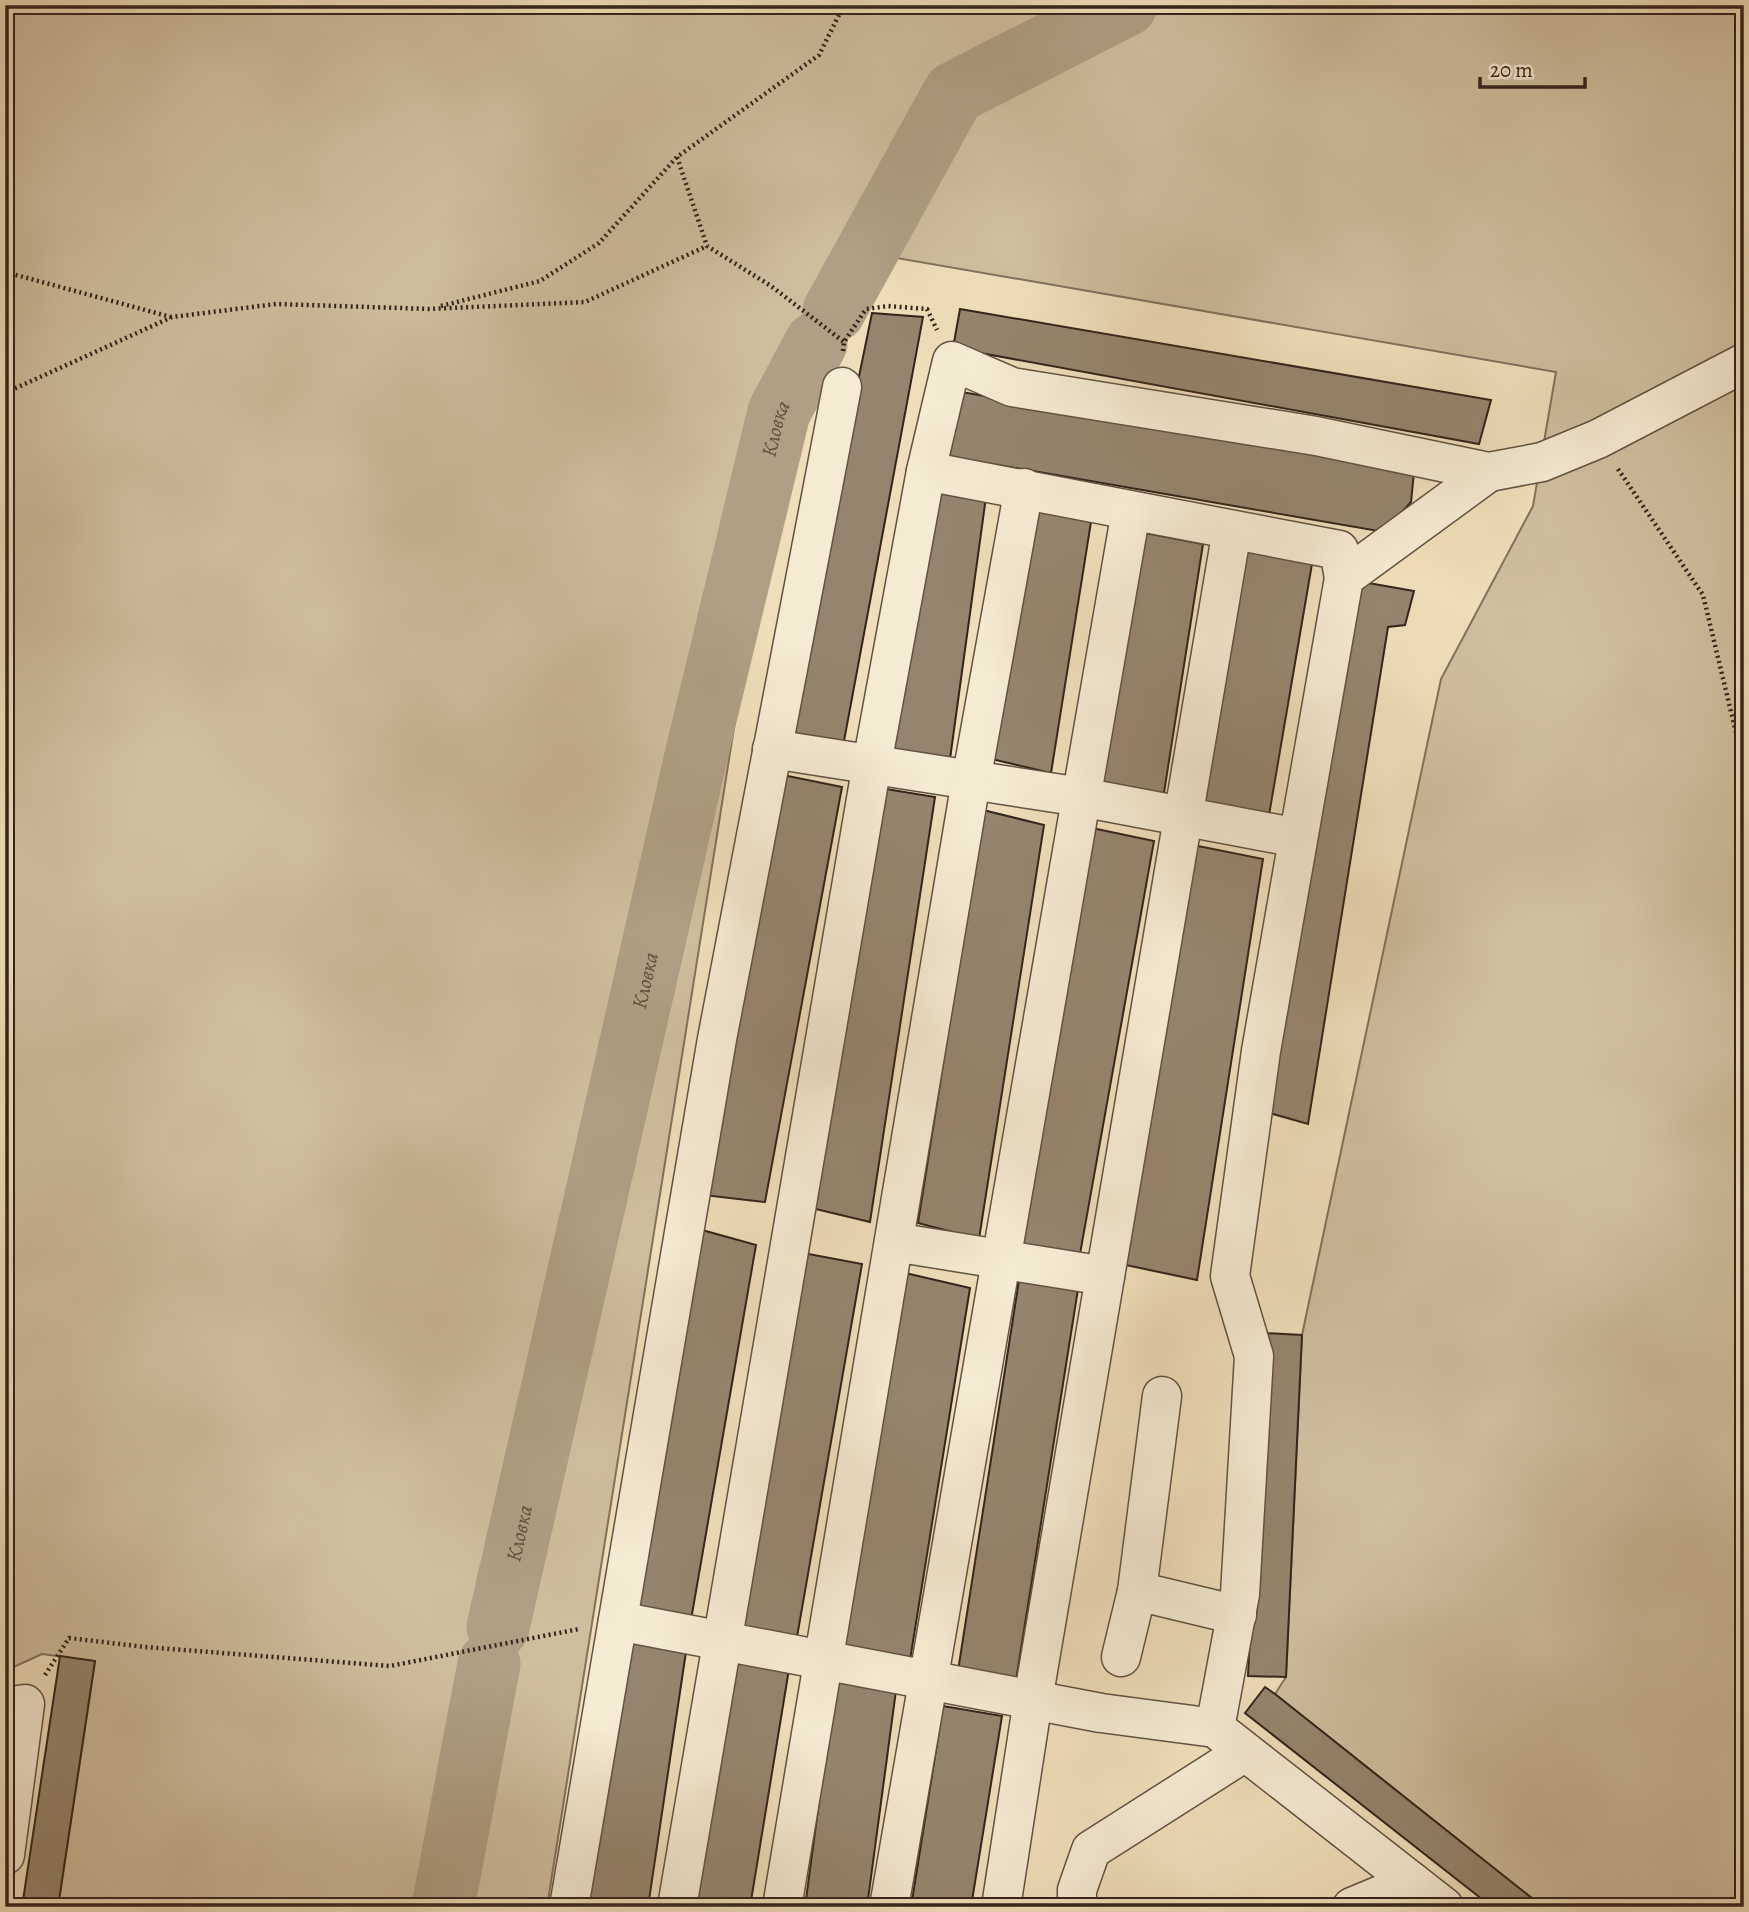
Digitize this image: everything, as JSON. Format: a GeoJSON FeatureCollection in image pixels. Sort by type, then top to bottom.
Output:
{"type":"FeatureCollection","features":[{"type":"Feature","properties":{"kind":"lane"},"geometry":{"type":"LineString","coordinates":[[677,1907],[720,1641],[872,764],[926,471],[952,361],[1012,387],[1316,436],[1489,472],[1542,462],[1598,439],[1744,363]]}},
{"type":"Feature","properties":{"kind":"lane"},"geometry":{"type":"LineString","coordinates":[[569,1907],[717,1039],[842,387]]}},
{"type":"Feature","properties":{"kind":"lane"},"geometry":{"type":"LineString","coordinates":[[926,471],[1339,550],[1344,578],[1261,1051],[1230,1276],[1254,1356],[1237,1615],[1215,1728]]}},
{"type":"Feature","properties":{"kind":"lane"},"geometry":{"type":"LineString","coordinates":[[1344,578],[1489,472]]}},
{"type":"Feature","properties":{"kind":"lane"},"geometry":{"type":"LineString","coordinates":[[782,1907],[971,781],[1024,488]]}},
{"type":"Feature","properties":{"kind":"lane"},"geometry":{"type":"LineString","coordinates":[[889,1907],[926,1680],[1131,511]]}},
{"type":"Feature","properties":{"kind":"lane"},"geometry":{"type":"LineString","coordinates":[[1001,1907],[1033,1700],[1232,530]]}},
{"type":"Feature","properties":{"kind":"lane"},"geometry":{"type":"LineString","coordinates":[[772,749],[1081,797],[1298,838]]}},
{"type":"Feature","properties":{"kind":"lane"},"geometry":{"type":"LineString","coordinates":[[894,1242],[1105,1276]]}},
{"type":"Feature","properties":{"kind":"lane"},"geometry":{"type":"LineString","coordinates":[[1121,1657],[1137,1591],[1162,1396]]}},
{"type":"Feature","properties":{"kind":"lane"},"geometry":{"type":"LineString","coordinates":[[1137,1591],[1237,1615]]}},
{"type":"Feature","properties":{"kind":"lane"},"geometry":{"type":"LineString","coordinates":[[618,1621],[1033,1700],[1215,1728],[1444,1907]]}},
{"type":"Feature","properties":{"kind":"lane"},"geometry":{"type":"LineString","coordinates":[[5,1855],[15,1706]]}},
{"type":"Feature","properties":{"kind":"lane"},"geometry":{"type":"LineString","coordinates":[[1076,1907],[1077,1890],[1091,1850],[1245,1752]]}},
{"type":"Feature","properties":{"kind":"lane"},"geometry":{"type":"LineString","coordinates":[[1352,1907],[1412,1882]]}},
{"type":"Feature","properties":{"kind":"path"},"geometry":{"type":"LineString","coordinates":[[430,309],[540,281],[599,243],[677,157],[819,55],[844,5]]}},
{"type":"Feature","properties":{"kind":"path"},"geometry":{"type":"LineString","coordinates":[[677,157],[707,246],[771,286],[844,342]]}},
{"type":"Feature","properties":{"kind":"path"},"geometry":{"type":"LineString","coordinates":[[5,393],[172,317],[276,304],[430,309],[585,302],[707,246]]}},
{"type":"Feature","properties":{"kind":"path"},"geometry":{"type":"LineString","coordinates":[[5,272],[172,317]]}},
{"type":"Feature","properties":{"kind":"path"},"geometry":{"type":"LineString","coordinates":[[842,387],[844,342],[866,309],[888,306],[927,309],[952,361]]}},
{"type":"Feature","properties":{"kind":"path"},"geometry":{"type":"LineString","coordinates":[[1598,439],[1703,595],[1744,766]]}},
{"type":"Feature","properties":{"kind":"path"},"geometry":{"type":"LineString","coordinates":[[15,1706],[69,1638],[145,1647],[390,1666],[618,1621]]}},
{"type":"Feature","properties":{"kind":"shaded area"},"geometry":{"type":"Polygon","coordinates":[[[5,5],[1744,5],[1744,1907],[1543,1907],[1275,1694],[1286,1677],[1302,1335],[1441,679],[1533,506],[1556,372],[897,258],[792,362],[547,1907],[58,1907],[95,1661],[42,1654],[5,1671],[5,5]]]}},
{"type":"Feature","properties":{"kind":"building"},"geometry":{"type":"Polygon","coordinates":[[[960,309],[1491,400],[1479,444],[953,348],[960,309]]]}},
{"type":"Feature","properties":{"kind":"building"},"geometry":{"type":"Polygon","coordinates":[[[872,313],[923,317],[844,741],[786,733],[872,313]]]}},
{"type":"Feature","properties":{"kind":"building"},"geometry":{"type":"Polygon","coordinates":[[[945,389],[1414,472],[1411,502],[1384,532],[935,454],[945,389]]]}},
{"type":"Feature","properties":{"kind":"building"},"geometry":{"type":"Polygon","coordinates":[[[925,488],[986,497],[950,759],[881,747],[925,488]]]}},
{"type":"Feature","properties":{"kind":"building"},"geometry":{"type":"Polygon","coordinates":[[[1028,506],[1091,522],[1051,773],[983,757],[1028,506]]]}},
{"type":"Feature","properties":{"kind":"building"},"geometry":{"type":"Polygon","coordinates":[[[1135,531],[1203,544],[1163,799],[1096,784],[1135,531]]]}},
{"type":"Feature","properties":{"kind":"building"},"geometry":{"type":"Polygon","coordinates":[[[1239,543],[1313,558],[1268,821],[1197,805],[1239,543]]]}},
{"type":"Feature","properties":{"kind":"building"},"geometry":{"type":"Polygon","coordinates":[[[1357,581],[1414,591],[1405,625],[1388,627],[1308,1124],[1266,1112],[1357,581]]]}},
{"type":"Feature","properties":{"kind":"building"},"geometry":{"type":"Polygon","coordinates":[[[778,774],[842,787],[765,1202],[703,1195],[778,774]]]}},
{"type":"Feature","properties":{"kind":"building"},"geometry":{"type":"Polygon","coordinates":[[[874,787],[935,797],[870,1222],[803,1206],[874,787]]]}},
{"type":"Feature","properties":{"kind":"building"},"geometry":{"type":"Polygon","coordinates":[[[983,810],[1044,825],[979,1239],[918,1223],[983,810]]]}},
{"type":"Feature","properties":{"kind":"building"},"geometry":{"type":"Polygon","coordinates":[[[1092,828],[1154,841],[1080,1254],[1018,1247],[1092,828]]]}},
{"type":"Feature","properties":{"kind":"building"},"geometry":{"type":"Polygon","coordinates":[[[1193,845],[1263,859],[1197,1280],[1121,1264],[1193,845]]]}},
{"type":"Feature","properties":{"kind":"building"},"geometry":{"type":"Polygon","coordinates":[[[695,1228],[756,1245],[691,1620],[634,1614],[695,1228]]]}},
{"type":"Feature","properties":{"kind":"building"},"geometry":{"type":"Polygon","coordinates":[[[798,1252],[862,1264],[797,1637],[733,1626],[798,1252]]]}},
{"type":"Feature","properties":{"kind":"building"},"geometry":{"type":"Polygon","coordinates":[[[901,1272],[970,1288],[910,1660],[838,1648],[901,1272]]]}},
{"type":"Feature","properties":{"kind":"building"},"geometry":{"type":"Polygon","coordinates":[[[1019,1280],[1078,1289],[1016,1681],[958,1671],[1019,1280]]]}},
{"type":"Feature","properties":{"kind":"building"},"geometry":{"type":"Polygon","coordinates":[[[1264,1333],[1302,1335],[1286,1677],[1248,1676],[1264,1333]]]}},
{"type":"Feature","properties":{"kind":"building"},"geometry":{"type":"Polygon","coordinates":[[[627,1636],[687,1645],[648,1907],[586,1907],[627,1636]]]}},
{"type":"Feature","properties":{"kind":"building"},"geometry":{"type":"Polygon","coordinates":[[[735,1654],[790,1663],[750,1907],[693,1907],[735,1654]]]}},
{"type":"Feature","properties":{"kind":"building"},"geometry":{"type":"Polygon","coordinates":[[[60,1656],[95,1661],[58,1907],[22,1907],[60,1656]]]}},
{"type":"Feature","properties":{"kind":"building"},"geometry":{"type":"Polygon","coordinates":[[[836,1674],[897,1683],[867,1907],[805,1907],[836,1674]]]}},
{"type":"Feature","properties":{"kind":"building"},"geometry":{"type":"Polygon","coordinates":[[[1265,1687],[1543,1907],[1492,1907],[1245,1713],[1265,1687]]]}},
{"type":"Feature","properties":{"kind":"building"},"geometry":{"type":"Polygon","coordinates":[[[943,1706],[1002,1716],[971,1907],[911,1907],[943,1706]]]}},
{"type":"Feature","properties":{"kind":"waterway","name":"Кловка"},"geometry":{"type":"LineString","coordinates":[[834,311],[954,93],[1126,5]]}},
{"type":"Feature","properties":{"kind":"waterway","name":"Кловка"},"geometry":{"type":"LineString","coordinates":[[498,1627],[697,752],[779,412],[816,343]]}},
{"type":"Feature","properties":{"kind":"waterway","name":"Кловка"},"geometry":{"type":"LineString","coordinates":[[443,1907],[489,1664]]}}]}
